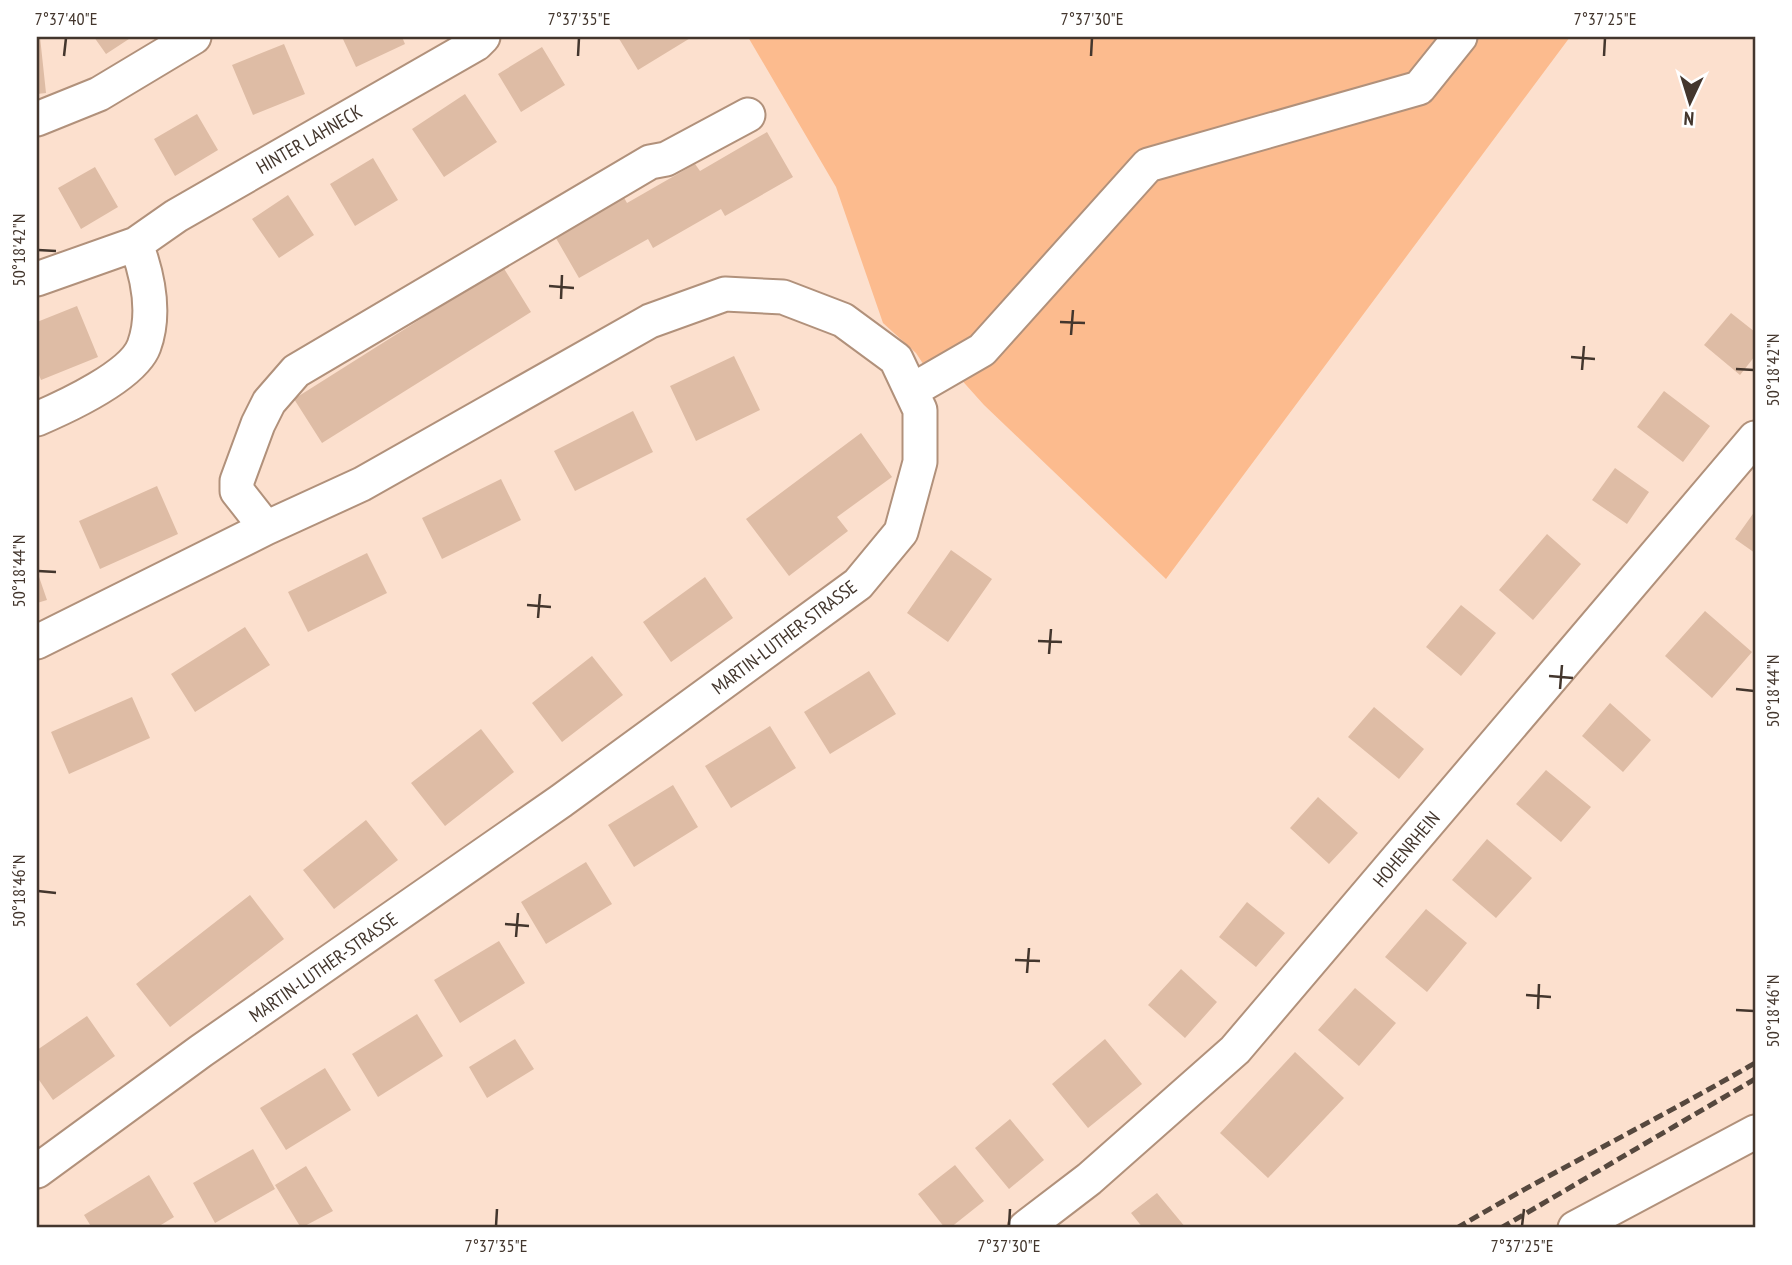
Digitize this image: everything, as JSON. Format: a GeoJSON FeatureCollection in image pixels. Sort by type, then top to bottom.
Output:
{"type":"FeatureCollection","features":[{"type":"Feature","properties":{"kind":"street"},"geometry":{"type":"LineString","coordinates":[[37,119],[99,94],[194,37]]}},
{"type":"Feature","properties":{"kind":"street","name":"HINTER LAHNECK"},"geometry":{"type":"LineString","coordinates":[[37,279],[136,244],[176,216],[476,44],[483,37]]}},
{"type":"Feature","properties":{"kind":"street"},"geometry":{"type":"LineString","coordinates":[[911,391],[982,350],[1148,165],[1419,88],[1460,37]]}},
{"type":"Feature","properties":{"kind":"street"},"geometry":{"type":"LineString","coordinates":[[265,528],[237,491],[237,481],[269,401],[296,371],[650,162],[666,159],[748,115]]}},
{"type":"Feature","properties":{"kind":"street"},"geometry":{"type":"LineString","coordinates":[[37,419],[110,381],[129,366],[143,348],[150,312],[145,269],[136,244]]}},
{"type":"Feature","properties":{"kind":"street","name":"MARTIN-LUTHER-STRASSE"},"geometry":{"type":"LineString","coordinates":[[37,642],[265,528],[362,484],[650,321],[725,294],[782,297],[843,320],[896,359],[920,410],[920,462],[901,532],[858,584],[561,801],[201,1051],[37,1171]]}},
{"type":"Feature","properties":{"kind":"street","name":"HOHENRHEIN"},"geometry":{"type":"LineString","coordinates":[[1025,1228],[1089,1179],[1235,1050],[1755,438]]}},
{"type":"Feature","properties":{"kind":"street"},"geometry":{"type":"LineString","coordinates":[[1575,1228],[1755,1132]]}},
{"type":"Feature","properties":{"kind":"shaded area"},"geometry":{"type":"Polygon","coordinates":[[[748,37],[1570,37],[1166,579],[984,405],[949,366],[931,376],[916,353],[883,323],[836,187],[748,37]]]}},
{"type":"Feature","properties":{"kind":"building"},"geometry":{"type":"Polygon","coordinates":[[[37,37],[40,37],[46,93],[37,94],[37,37]]]}},
{"type":"Feature","properties":{"kind":"building"},"geometry":{"type":"Polygon","coordinates":[[[94,37],[132,37],[106,54],[94,37]]]}},
{"type":"Feature","properties":{"kind":"building"},"geometry":{"type":"Polygon","coordinates":[[[342,37],[402,37],[405,44],[356,67],[342,37]]]}},
{"type":"Feature","properties":{"kind":"building"},"geometry":{"type":"Polygon","coordinates":[[[618,37],[692,37],[638,70],[618,37]]]}},
{"type":"Feature","properties":{"kind":"building"},"geometry":{"type":"Polygon","coordinates":[[[284,44],[305,94],[253,115],[232,65],[284,44]]]}},
{"type":"Feature","properties":{"kind":"building"},"geometry":{"type":"Polygon","coordinates":[[[542,47],[565,85],[521,112],[498,74],[542,47]]]}},
{"type":"Feature","properties":{"kind":"building"},"geometry":{"type":"Polygon","coordinates":[[[465,94],[497,142],[444,177],[412,129],[465,94]]]}},
{"type":"Feature","properties":{"kind":"building"},"geometry":{"type":"Polygon","coordinates":[[[197,114],[218,150],[175,176],[154,139],[197,114]]]}},
{"type":"Feature","properties":{"kind":"building"},"geometry":{"type":"Polygon","coordinates":[[[767,132],[793,177],[725,216],[721,209],[653,248],[648,239],[579,278],[553,233],[622,194],[627,203],[695,164],[700,171],[767,132]]]}},
{"type":"Feature","properties":{"kind":"building"},"geometry":{"type":"Polygon","coordinates":[[[373,158],[398,200],[355,226],[330,184],[373,158]]]}},
{"type":"Feature","properties":{"kind":"building"},"geometry":{"type":"Polygon","coordinates":[[[95,167],[118,207],[81,229],[58,188],[95,167]]]}},
{"type":"Feature","properties":{"kind":"building"},"geometry":{"type":"Polygon","coordinates":[[[288,195],[314,235],[279,258],[252,219],[288,195]]]}},
{"type":"Feature","properties":{"kind":"building"},"geometry":{"type":"Polygon","coordinates":[[[503,267],[531,312],[322,443],[294,399],[503,267]]]}},
{"type":"Feature","properties":{"kind":"building"},"geometry":{"type":"Polygon","coordinates":[[[77,306],[98,357],[41,380],[37,370],[37,322],[77,306]]]}},
{"type":"Feature","properties":{"kind":"building"},"geometry":{"type":"Polygon","coordinates":[[[1731,313],[1755,332],[1755,356],[1740,375],[1704,345],[1731,313]]]}},
{"type":"Feature","properties":{"kind":"building"},"geometry":{"type":"Polygon","coordinates":[[[734,356],[760,410],[696,441],[670,386],[734,356]]]}},
{"type":"Feature","properties":{"kind":"building"},"geometry":{"type":"Polygon","coordinates":[[[1664,391],[1710,426],[1683,462],[1637,427],[1664,391]]]}},
{"type":"Feature","properties":{"kind":"building"},"geometry":{"type":"Polygon","coordinates":[[[633,411],[653,452],[575,491],[554,451],[633,411]]]}},
{"type":"Feature","properties":{"kind":"building"},"geometry":{"type":"Polygon","coordinates":[[[861,433],[892,477],[837,517],[848,531],[789,576],[746,519],[861,433]]]}},
{"type":"Feature","properties":{"kind":"building"},"geometry":{"type":"Polygon","coordinates":[[[1615,468],[1649,492],[1627,524],[1592,500],[1615,468]]]}},
{"type":"Feature","properties":{"kind":"building"},"geometry":{"type":"Polygon","coordinates":[[[501,479],[521,520],[442,559],[422,518],[501,479]]]}},
{"type":"Feature","properties":{"kind":"building"},"geometry":{"type":"Polygon","coordinates":[[[157,486],[178,534],[100,569],[79,521],[157,486]]]}},
{"type":"Feature","properties":{"kind":"building"},"geometry":{"type":"Polygon","coordinates":[[[1755,511],[1755,553],[1735,539],[1755,511]]]}},
{"type":"Feature","properties":{"kind":"building"},"geometry":{"type":"Polygon","coordinates":[[[1547,534],[1581,564],[1533,620],[1499,590],[1547,534]]]}},
{"type":"Feature","properties":{"kind":"building"},"geometry":{"type":"Polygon","coordinates":[[[951,550],[992,579],[948,642],[907,613],[951,550]]]}},
{"type":"Feature","properties":{"kind":"building"},"geometry":{"type":"Polygon","coordinates":[[[367,553],[387,593],[308,632],[288,592],[367,553]]]}},
{"type":"Feature","properties":{"kind":"building"},"geometry":{"type":"Polygon","coordinates":[[[37,571],[47,600],[37,603],[37,571]]]}},
{"type":"Feature","properties":{"kind":"building"},"geometry":{"type":"Polygon","coordinates":[[[705,577],[733,618],[671,662],[643,622],[705,577]]]}},
{"type":"Feature","properties":{"kind":"building"},"geometry":{"type":"Polygon","coordinates":[[[1461,605],[1496,633],[1461,676],[1426,647],[1461,605]]]}},
{"type":"Feature","properties":{"kind":"building"},"geometry":{"type":"Polygon","coordinates":[[[1705,611],[1752,652],[1712,698],[1665,656],[1705,611]]]}},
{"type":"Feature","properties":{"kind":"building"},"geometry":{"type":"Polygon","coordinates":[[[245,627],[270,665],[195,712],[171,674],[245,627]]]}},
{"type":"Feature","properties":{"kind":"building"},"geometry":{"type":"Polygon","coordinates":[[[592,656],[623,695],[562,742],[532,703],[592,656]]]}},
{"type":"Feature","properties":{"kind":"building"},"geometry":{"type":"Polygon","coordinates":[[[869,671],[896,714],[830,754],[804,712],[869,671]]]}},
{"type":"Feature","properties":{"kind":"building"},"geometry":{"type":"Polygon","coordinates":[[[132,697],[150,738],[69,774],[51,732],[132,697]]]}},
{"type":"Feature","properties":{"kind":"building"},"geometry":{"type":"Polygon","coordinates":[[[1610,703],[1651,740],[1623,772],[1582,736],[1610,703]]]}},
{"type":"Feature","properties":{"kind":"building"},"geometry":{"type":"Polygon","coordinates":[[[1374,707],[1424,749],[1399,779],[1348,737],[1374,707]]]}},
{"type":"Feature","properties":{"kind":"building"},"geometry":{"type":"Polygon","coordinates":[[[770,726],[796,768],[731,808],[705,766],[770,726]]]}},
{"type":"Feature","properties":{"kind":"building"},"geometry":{"type":"Polygon","coordinates":[[[481,729],[514,772],[445,826],[411,783],[481,729]]]}},
{"type":"Feature","properties":{"kind":"building"},"geometry":{"type":"Polygon","coordinates":[[[1546,770],[1591,807],[1561,842],[1516,804],[1546,770]]]}},
{"type":"Feature","properties":{"kind":"building"},"geometry":{"type":"Polygon","coordinates":[[[673,785],[698,827],[634,867],[608,825],[673,785]]]}},
{"type":"Feature","properties":{"kind":"building"},"geometry":{"type":"Polygon","coordinates":[[[1318,797],[1358,833],[1329,864],[1290,828],[1318,797]]]}},
{"type":"Feature","properties":{"kind":"building"},"geometry":{"type":"Polygon","coordinates":[[[366,820],[398,860],[334,909],[303,870],[366,820]]]}},
{"type":"Feature","properties":{"kind":"building"},"geometry":{"type":"Polygon","coordinates":[[[1487,839],[1532,878],[1496,918],[1452,880],[1487,839]]]}},
{"type":"Feature","properties":{"kind":"building"},"geometry":{"type":"Polygon","coordinates":[[[586,862],[612,904],[546,944],[521,902],[586,862]]]}},
{"type":"Feature","properties":{"kind":"building"},"geometry":{"type":"Polygon","coordinates":[[[250,895],[284,939],[170,1027],[136,984],[250,895]]]}},
{"type":"Feature","properties":{"kind":"building"},"geometry":{"type":"Polygon","coordinates":[[[1247,902],[1285,933],[1256,967],[1219,937],[1247,902]]]}},
{"type":"Feature","properties":{"kind":"building"},"geometry":{"type":"Polygon","coordinates":[[[1426,909],[1467,943],[1427,992],[1385,957],[1426,909]]]}},
{"type":"Feature","properties":{"kind":"building"},"geometry":{"type":"Polygon","coordinates":[[[499,941],[525,983],[460,1023],[434,980],[499,941]]]}},
{"type":"Feature","properties":{"kind":"building"},"geometry":{"type":"Polygon","coordinates":[[[1181,969],[1217,1002],[1185,1038],[1148,1005],[1181,969]]]}},
{"type":"Feature","properties":{"kind":"building"},"geometry":{"type":"Polygon","coordinates":[[[1355,988],[1396,1023],[1359,1066],[1318,1030],[1355,988]]]}},
{"type":"Feature","properties":{"kind":"building"},"geometry":{"type":"Polygon","coordinates":[[[417,1014],[443,1056],[378,1097],[352,1054],[417,1014]]]}},
{"type":"Feature","properties":{"kind":"building"},"geometry":{"type":"Polygon","coordinates":[[[87,1016],[115,1056],[53,1100],[37,1077],[37,1050],[87,1016]]]}},
{"type":"Feature","properties":{"kind":"building"},"geometry":{"type":"Polygon","coordinates":[[[515,1039],[534,1069],[487,1098],[469,1067],[515,1039]]]}},
{"type":"Feature","properties":{"kind":"building"},"geometry":{"type":"Polygon","coordinates":[[[1105,1039],[1142,1084],[1088,1128],[1052,1084],[1105,1039]]]}},
{"type":"Feature","properties":{"kind":"building"},"geometry":{"type":"Polygon","coordinates":[[[1295,1052],[1344,1098],[1268,1178],[1220,1133],[1295,1052]]]}},
{"type":"Feature","properties":{"kind":"building"},"geometry":{"type":"Polygon","coordinates":[[[325,1068],[351,1110],[286,1150],[260,1108],[325,1068]]]}},
{"type":"Feature","properties":{"kind":"building"},"geometry":{"type":"Polygon","coordinates":[[[1010,1119],[1044,1160],[1009,1189],[975,1148],[1010,1119]]]}},
{"type":"Feature","properties":{"kind":"building"},"geometry":{"type":"Polygon","coordinates":[[[253,1149],[275,1189],[215,1223],[193,1183],[253,1149]]]}},
{"type":"Feature","properties":{"kind":"building"},"geometry":{"type":"Polygon","coordinates":[[[955,1165],[984,1201],[950,1228],[945,1228],[918,1194],[955,1165]]]}},
{"type":"Feature","properties":{"kind":"building"},"geometry":{"type":"Polygon","coordinates":[[[306,1166],[333,1211],[301,1228],[275,1185],[306,1166]]]}},
{"type":"Feature","properties":{"kind":"building"},"geometry":{"type":"Polygon","coordinates":[[[149,1175],[174,1217],[156,1228],[92,1228],[84,1215],[149,1175]]]}},
{"type":"Feature","properties":{"kind":"building"},"geometry":{"type":"Polygon","coordinates":[[[1157,1193],[1186,1228],[1143,1228],[1131,1213],[1157,1193]]]}},
{"type":"Feature","properties":{"kind":"railway"},"geometry":{"type":"LineString","coordinates":[[1457,1228],[1755,1063]]}},
{"type":"Feature","properties":{"kind":"railway"},"geometry":{"type":"LineString","coordinates":[[1501,1228],[1755,1079]]}}]}
